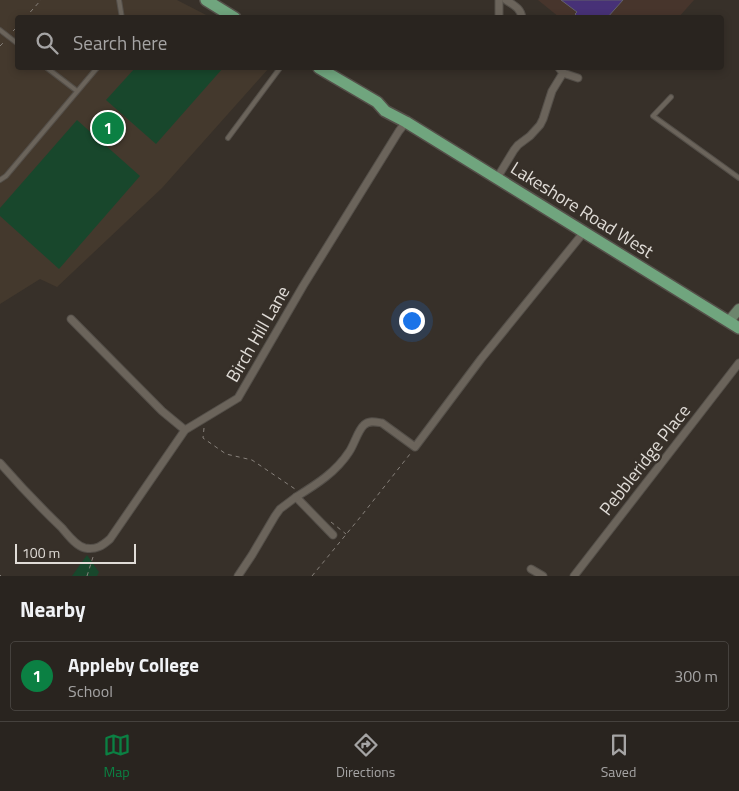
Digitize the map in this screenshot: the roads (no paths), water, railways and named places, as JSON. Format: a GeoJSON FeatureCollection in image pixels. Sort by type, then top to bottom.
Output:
{"type":"FeatureCollection","features":[{"type":"Feature","properties":{"kind":"main road"},"geometry":{"type":"LineString","coordinates":[[206,0],[230,15]]}},
{"type":"Feature","properties":{"kind":"main road","name":"Lakeshore Road West"},"geometry":{"type":"LineString","coordinates":[[322,70],[377,102],[385,111],[406,122],[734,325]]}},
{"type":"Feature","properties":{"kind":"street"},"geometry":{"type":"LineString","coordinates":[[498,15],[499,0]]}},
{"type":"Feature","properties":{"kind":"street"},"geometry":{"type":"LineString","coordinates":[[506,0],[518,9],[522,15]]}},
{"type":"Feature","properties":{"kind":"street"},"geometry":{"type":"LineString","coordinates":[[497,178],[518,145],[540,125],[561,70],[578,78]]}},
{"type":"Feature","properties":{"kind":"street","name":"Birch Hill Lane"},"geometry":{"type":"LineString","coordinates":[[0,463],[74,541],[83,547],[94,549],[110,540],[185,430],[238,398],[308,278],[406,122]]}},
{"type":"Feature","properties":{"kind":"street"},"geometry":{"type":"LineString","coordinates":[[238,576],[280,509],[337,468],[353,446],[363,425],[376,421],[382,423],[415,447],[481,359],[584,232]]}},
{"type":"Feature","properties":{"kind":"street"},"geometry":{"type":"LineString","coordinates":[[734,325],[739,309]]}},
{"type":"Feature","properties":{"kind":"street"},"geometry":{"type":"LineString","coordinates":[[71,319],[162,411],[185,430]]}},
{"type":"Feature","properties":{"kind":"street","name":"Pebbleridge Place"},"geometry":{"type":"LineString","coordinates":[[574,576],[739,363]]}},
{"type":"Feature","properties":{"kind":"street"},"geometry":{"type":"LineString","coordinates":[[299,495],[333,535]]}},
{"type":"Feature","properties":{"kind":"street"},"geometry":{"type":"LineString","coordinates":[[531,570],[543,576]]}},
{"type":"Feature","properties":{"kind":"lane"},"geometry":{"type":"LineString","coordinates":[[119,0],[122,15]]}},
{"type":"Feature","properties":{"kind":"lane"},"geometry":{"type":"LineString","coordinates":[[0,30],[15,42]]}},
{"type":"Feature","properties":{"kind":"lane"},"geometry":{"type":"LineString","coordinates":[[50,70],[77,91]]}},
{"type":"Feature","properties":{"kind":"lane"},"geometry":{"type":"LineString","coordinates":[[0,180],[6,176],[95,70]]}},
{"type":"Feature","properties":{"kind":"lane"},"geometry":{"type":"LineString","coordinates":[[228,138],[279,70]]}},
{"type":"Feature","properties":{"kind":"lane"},"geometry":{"type":"LineString","coordinates":[[671,97],[653,116],[739,178]]}},
{"type":"Feature","properties":{"kind":"place","name":"Appleby College"},"geometry":{"type":"Point","coordinates":[108,128]}}]}
